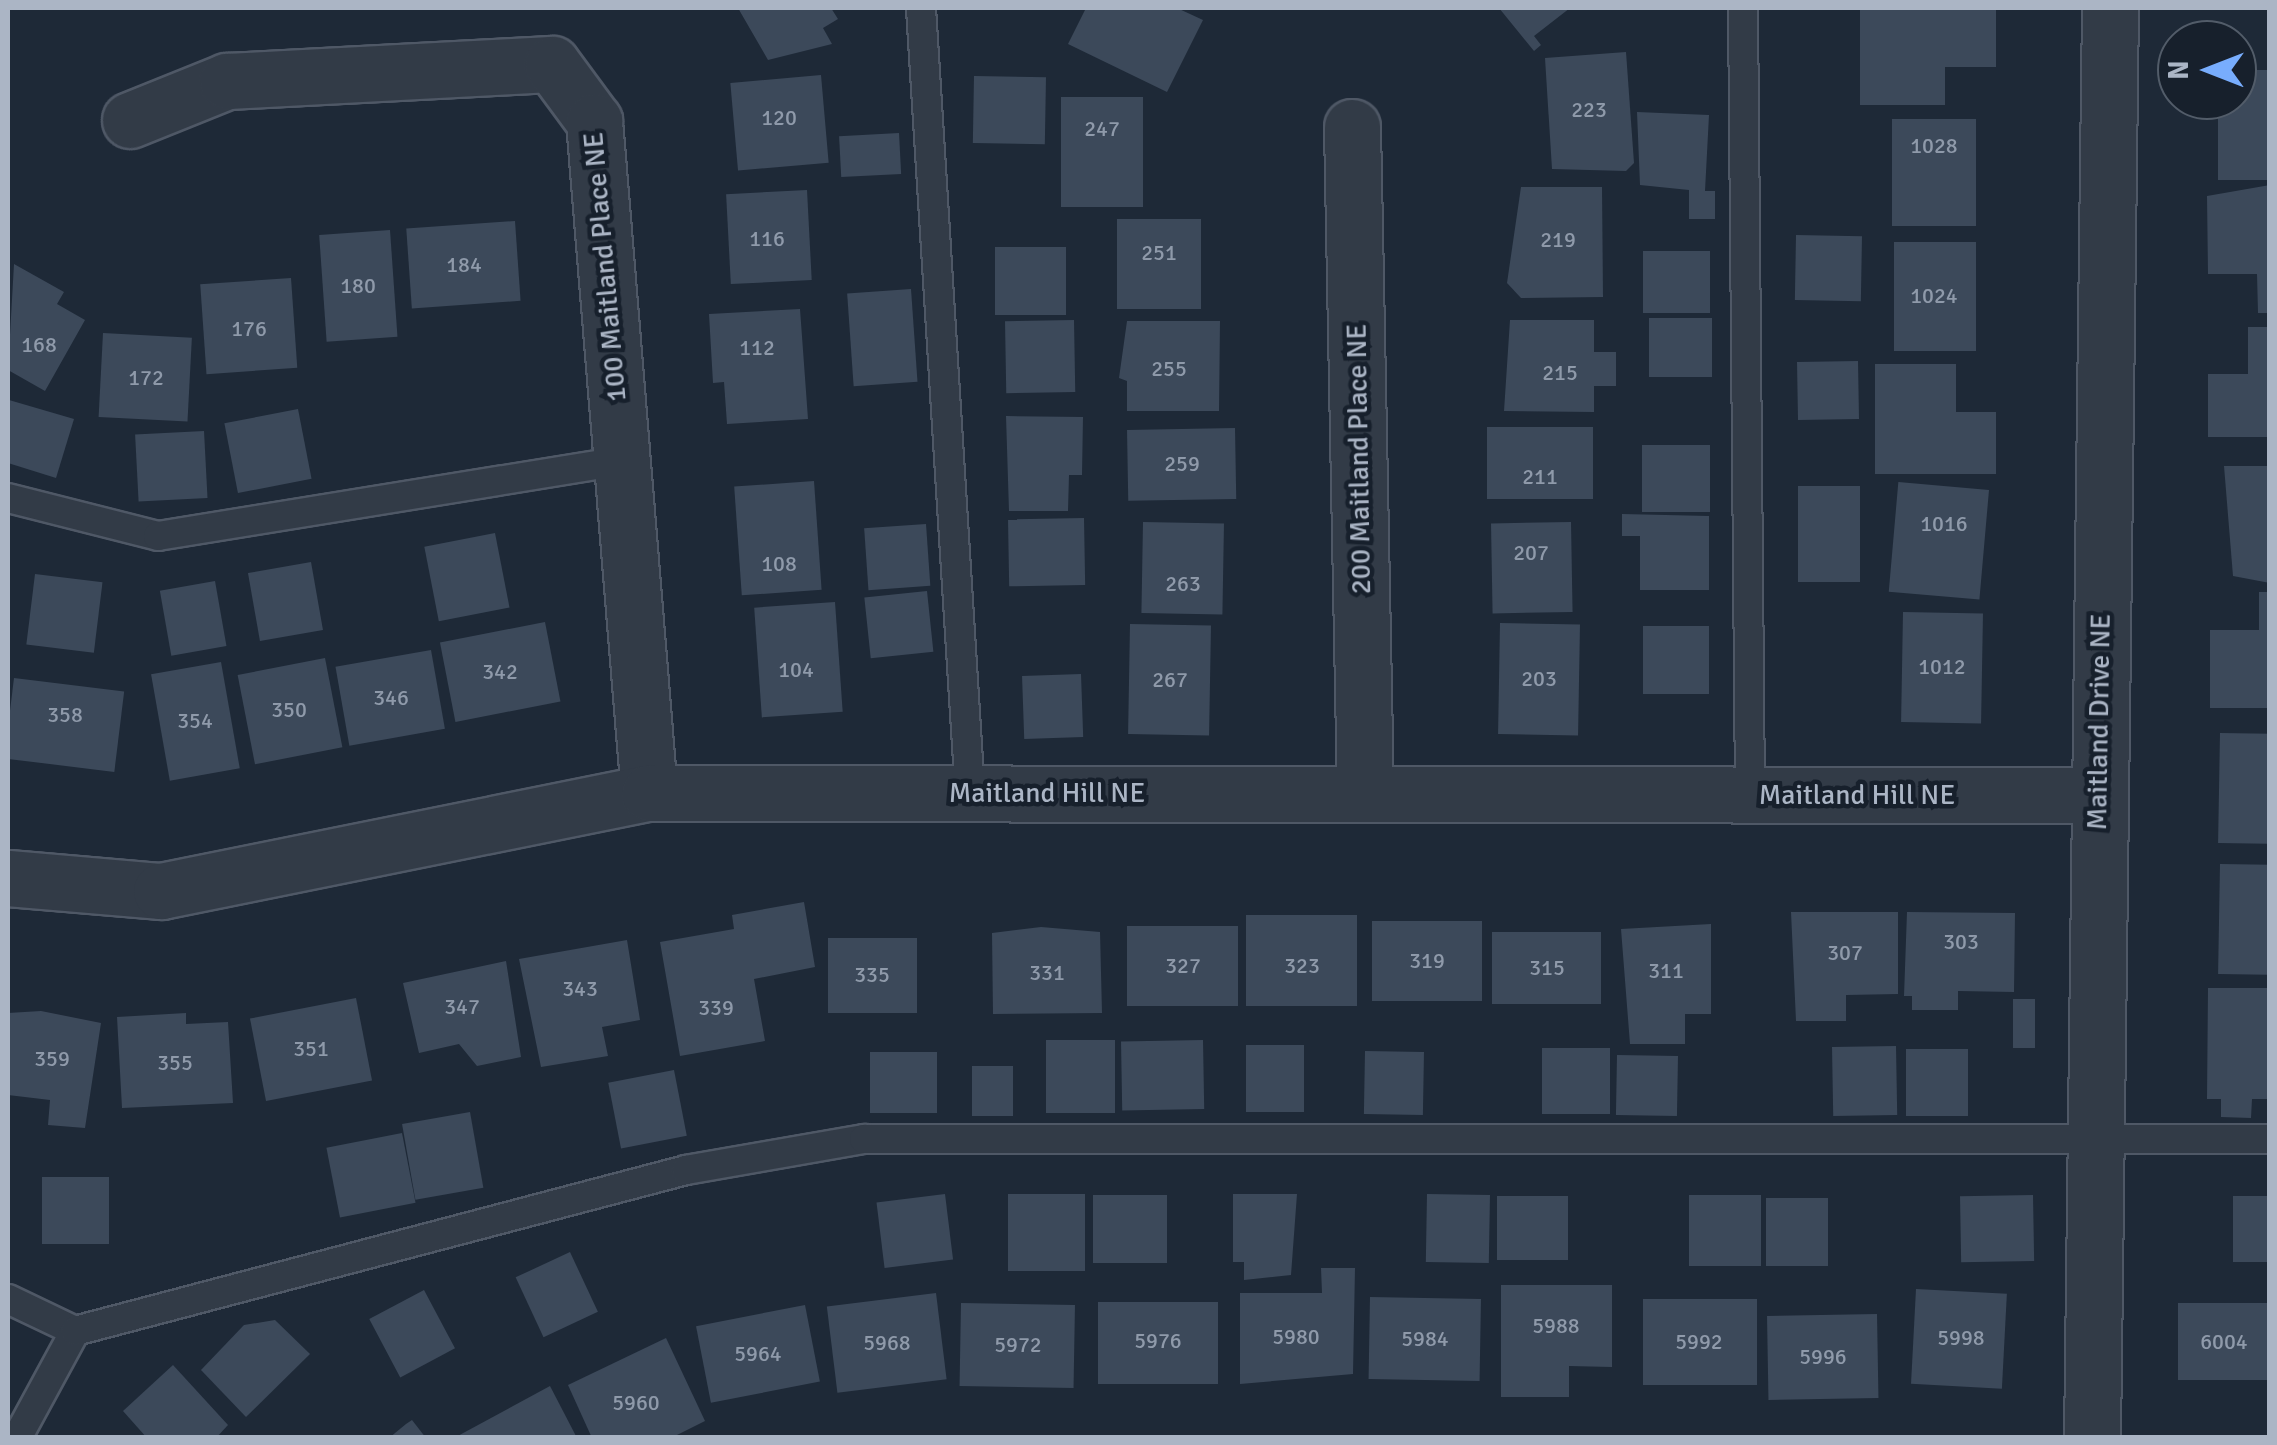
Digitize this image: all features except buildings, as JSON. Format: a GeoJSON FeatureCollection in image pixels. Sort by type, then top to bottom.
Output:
{"type":"FeatureCollection","features":[{"type":"Feature","properties":{"kind":"street","name":"Maitland Drive NE"},"geometry":{"type":"LineString","coordinates":[[2092,1438],[2097,794],[2110,8]]}},
{"type":"Feature","properties":{"kind":"street","name":"100 Maitland Place NE"},"geometry":{"type":"LineString","coordinates":[[130,120],[227,82],[552,64],[594,122],[650,793]]}},
{"type":"Feature","properties":{"kind":"street","name":"200 Maitland Place NE"},"geometry":{"type":"LineString","coordinates":[[1352,127],[1365,792]]}},
{"type":"Feature","properties":{"kind":"street","name":"Maitland Hill NE"},"geometry":{"type":"LineString","coordinates":[[8,878],[161,891],[650,793],[2097,794]]}},
{"type":"Feature","properties":{"kind":"lane"},"geometry":{"type":"LineString","coordinates":[[921,8],[970,793]]}},
{"type":"Feature","properties":{"kind":"lane"},"geometry":{"type":"LineString","coordinates":[[1743,8],[1750,796]]}},
{"type":"Feature","properties":{"kind":"lane"},"geometry":{"type":"LineString","coordinates":[[8,498],[158,536],[621,461]]}},
{"type":"Feature","properties":{"kind":"lane"},"geometry":{"type":"LineString","coordinates":[[8,1299],[74,1331],[686,1170],[864,1138],[2270,1139]]}},
{"type":"Feature","properties":{"kind":"lane"},"geometry":{"type":"LineString","coordinates":[[17,1438],[74,1331]]}}]}
